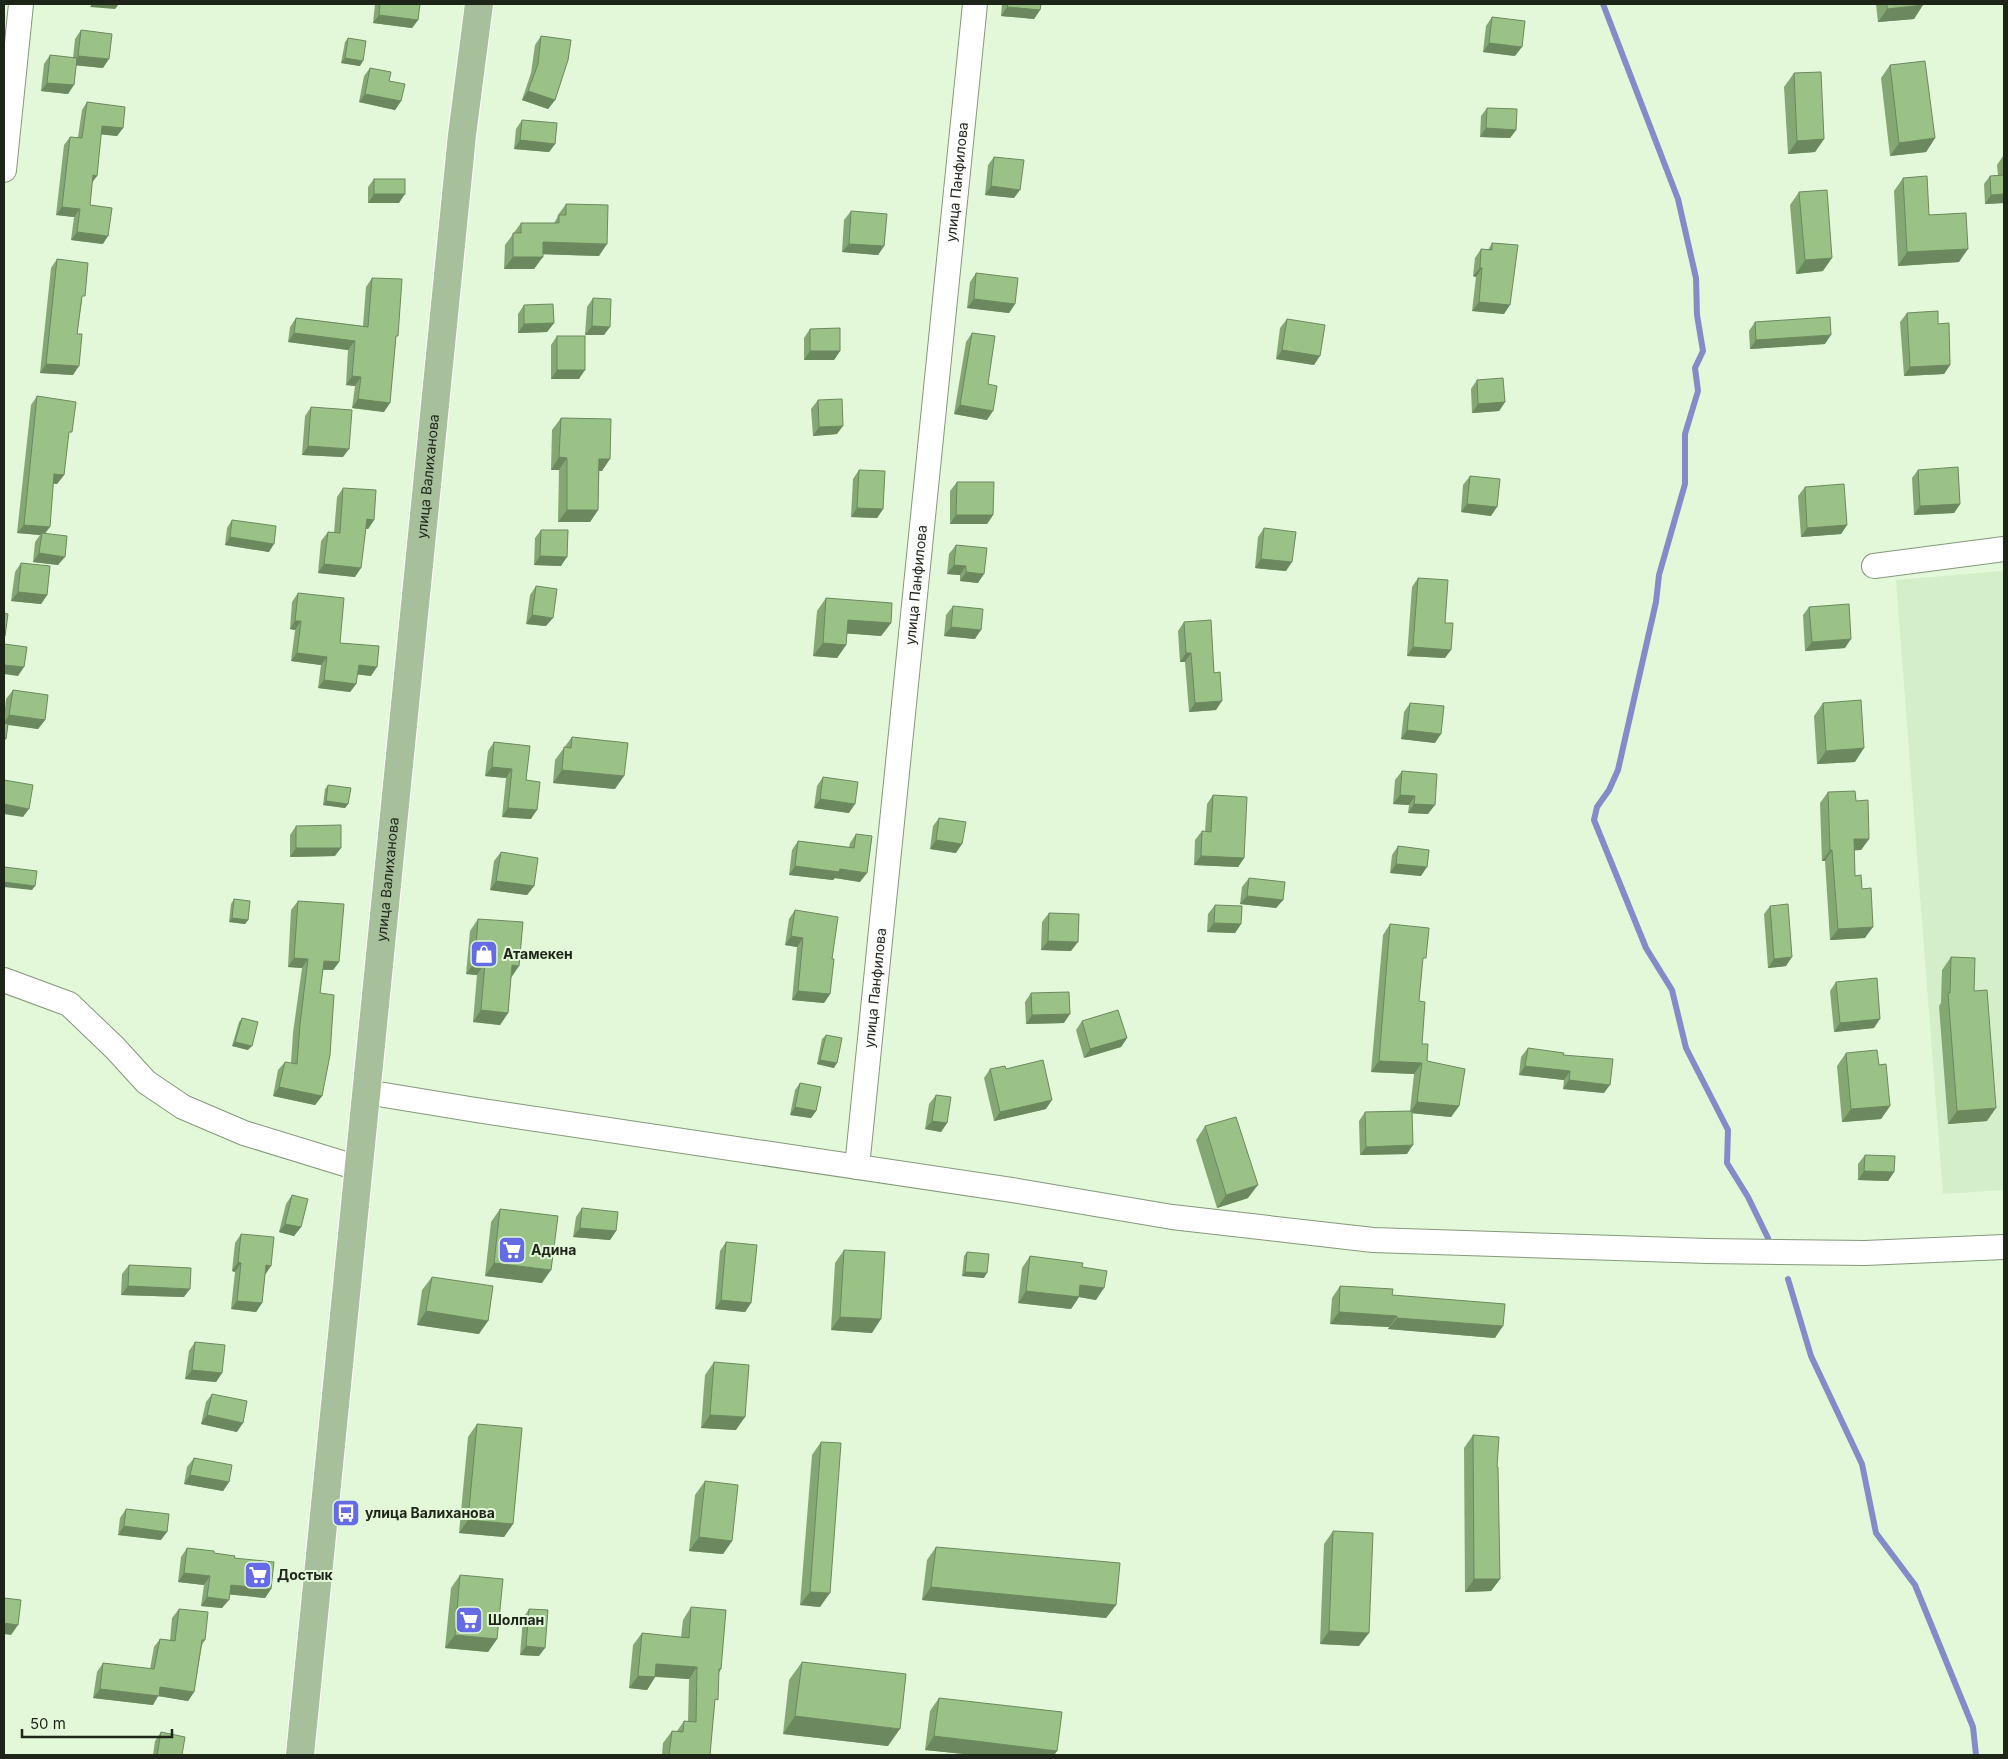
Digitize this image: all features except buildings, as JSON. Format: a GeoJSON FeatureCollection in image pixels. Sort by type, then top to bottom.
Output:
{"type":"FeatureCollection","features":[{"type":"Feature","properties":{"kind":"main road","name":"улица Валиханова"},"geometry":{"type":"LineString","coordinates":[[300,1755],[462,135],[479,4]]}},
{"type":"Feature","properties":{"kind":"street"},"geometry":{"type":"LineString","coordinates":[[4,170],[21,4]]}},
{"type":"Feature","properties":{"kind":"street","name":"улица Панфилова"},"geometry":{"type":"LineString","coordinates":[[857,1167],[976,4]]}},
{"type":"Feature","properties":{"kind":"street"},"geometry":{"type":"LineString","coordinates":[[1874,566],[2004,548]]}},
{"type":"Feature","properties":{"kind":"street"},"geometry":{"type":"LineString","coordinates":[[4,980],[68,1004],[115,1048],[146,1082],[183,1107],[244,1133],[358,1168]]}},
{"type":"Feature","properties":{"kind":"street"},"geometry":{"type":"LineString","coordinates":[[366,1092],[1172,1217],[1373,1240],[1707,1251],[1865,1253],[2004,1247]]}},
{"type":"Feature","properties":{"kind":"shaded area"},"geometry":{"type":"Polygon","coordinates":[[[2004,571],[2004,1190],[1943,1194],[1896,580],[2004,571]]]}},
{"type":"Feature","properties":{"kind":"waterway"},"geometry":{"type":"LineString","coordinates":[[1603,4],[1678,199],[1696,278],[1697,315],[1703,351],[1695,368],[1698,391],[1685,434],[1685,484],[1659,575],[1656,602],[1618,770],[1609,790],[1597,807],[1594,820],[1646,948],[1672,990],[1686,1048],[1728,1130],[1727,1163],[1748,1197],[1768,1238]]}},
{"type":"Feature","properties":{"kind":"waterway"},"geometry":{"type":"LineString","coordinates":[[1788,1279],[1811,1356],[1862,1464],[1876,1533],[1915,1585],[1973,1727],[1976,1755]]}},
{"type":"Feature","properties":{"kind":"place","name":"Атамекен"},"geometry":{"type":"Point","coordinates":[484,954]}},
{"type":"Feature","properties":{"kind":"place","name":"Адина"},"geometry":{"type":"Point","coordinates":[512,1250]}},
{"type":"Feature","properties":{"kind":"place","name":"улица Валиханова"},"geometry":{"type":"Point","coordinates":[346,1513]}},
{"type":"Feature","properties":{"kind":"place","name":"Достык"},"geometry":{"type":"Point","coordinates":[258,1575]}},
{"type":"Feature","properties":{"kind":"place","name":"Шолпан"},"geometry":{"type":"Point","coordinates":[469,1620]}}]}
